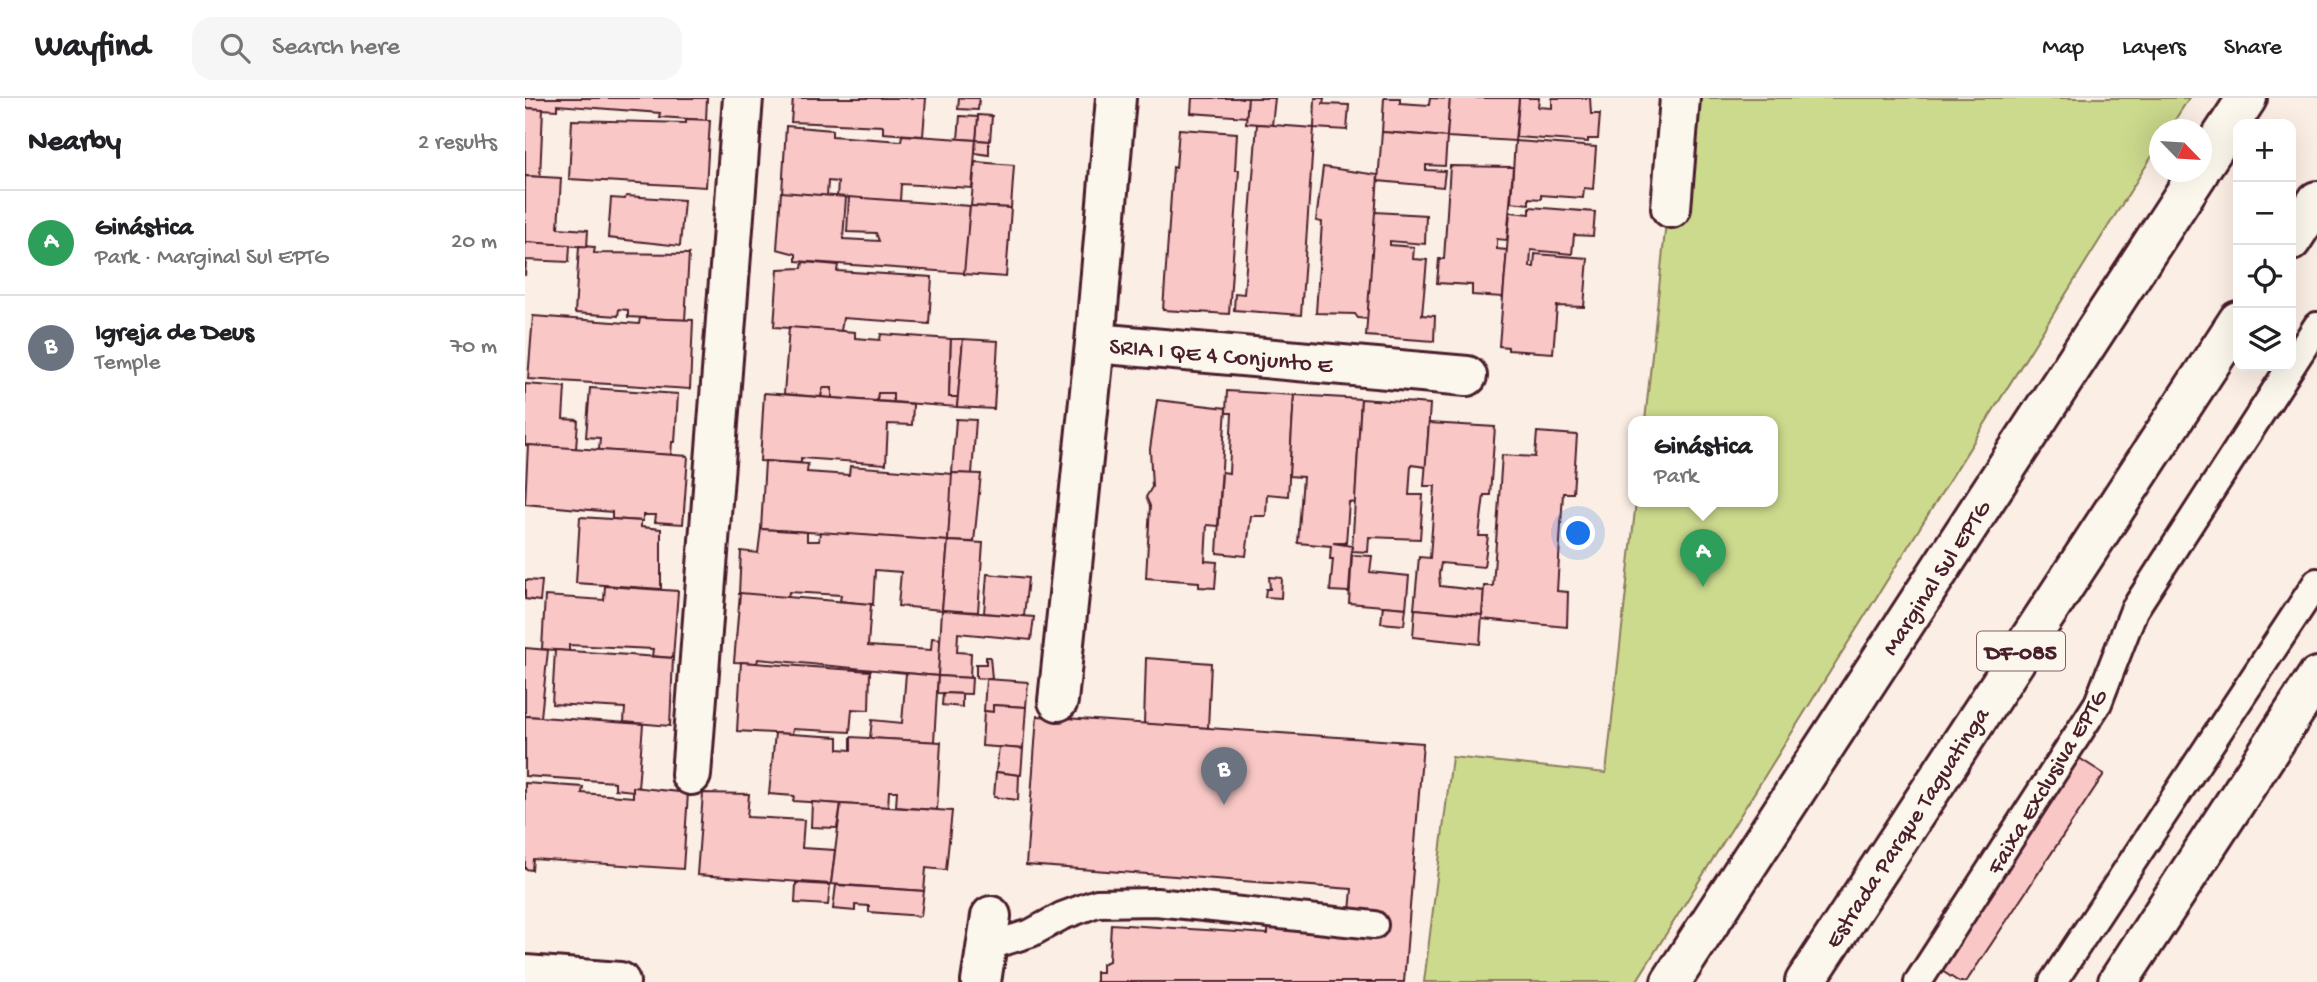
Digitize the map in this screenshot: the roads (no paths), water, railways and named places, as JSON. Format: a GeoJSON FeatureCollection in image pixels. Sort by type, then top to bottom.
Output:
{"type":"FeatureCollection","features":[{"type":"Feature","properties":{"kind":"main road"},"geometry":{"type":"LineString","coordinates":[[691,775],[743,98]]}},
{"type":"Feature","properties":{"kind":"main road","name":"SRIA I QE 4 Conjunto E"},"geometry":{"type":"LineString","coordinates":[[1116,98],[1095,343],[1467,376]]}},
{"type":"Feature","properties":{"kind":"main road"},"geometry":{"type":"LineString","coordinates":[[1671,208],[1680,98]]}},
{"type":"Feature","properties":{"kind":"main road","name":"Marginal Sul EPTG"},"geometry":{"type":"LineString","coordinates":[[2212,152],[2247,98]]}},
{"type":"Feature","properties":{"kind":"main road","name":"Marginal Sul EPTG"},"geometry":{"type":"LineString","coordinates":[[1671,982],[2192,182]]}},
{"type":"Feature","properties":{"kind":"main road"},"geometry":{"type":"LineString","coordinates":[[2296,233],[2317,201]]}},
{"type":"Feature","properties":{"kind":"main road","name":"Estrada Parque Taguatinga"},"geometry":{"type":"LineString","coordinates":[[1805,982],[2233,329]]}},
{"type":"Feature","properties":{"kind":"main road"},"geometry":{"type":"LineString","coordinates":[[1058,701],[1095,343]]}},
{"type":"Feature","properties":{"kind":"main road"},"geometry":{"type":"LineString","coordinates":[[2118,982],[2317,677]]}},
{"type":"Feature","properties":{"kind":"main road"},"geometry":{"type":"LineString","coordinates":[[525,975],[620,982]]}},
{"type":"Feature","properties":{"kind":"lane","name":"Faixa Exclusiva EPTG"},"geometry":{"type":"LineString","coordinates":[[1918,982],[2098,703],[2134,610],[2317,326]]}},
{"type":"Feature","properties":{"kind":"lane"},"geometry":{"type":"LineString","coordinates":[[2053,982],[2317,582]]}},
{"type":"Feature","properties":{"kind":"lane"},"geometry":{"type":"LineString","coordinates":[[986,948],[1031,933],[1062,916],[1097,903],[1156,902],[1374,925]]}},
{"type":"Feature","properties":{"kind":"place","name":"Ginástica"},"geometry":{"type":"Point","coordinates":[1703,587]}},
{"type":"Feature","properties":{"kind":"place","name":"Igreja de Deus"},"geometry":{"type":"Point","coordinates":[1224,805]}}]}
